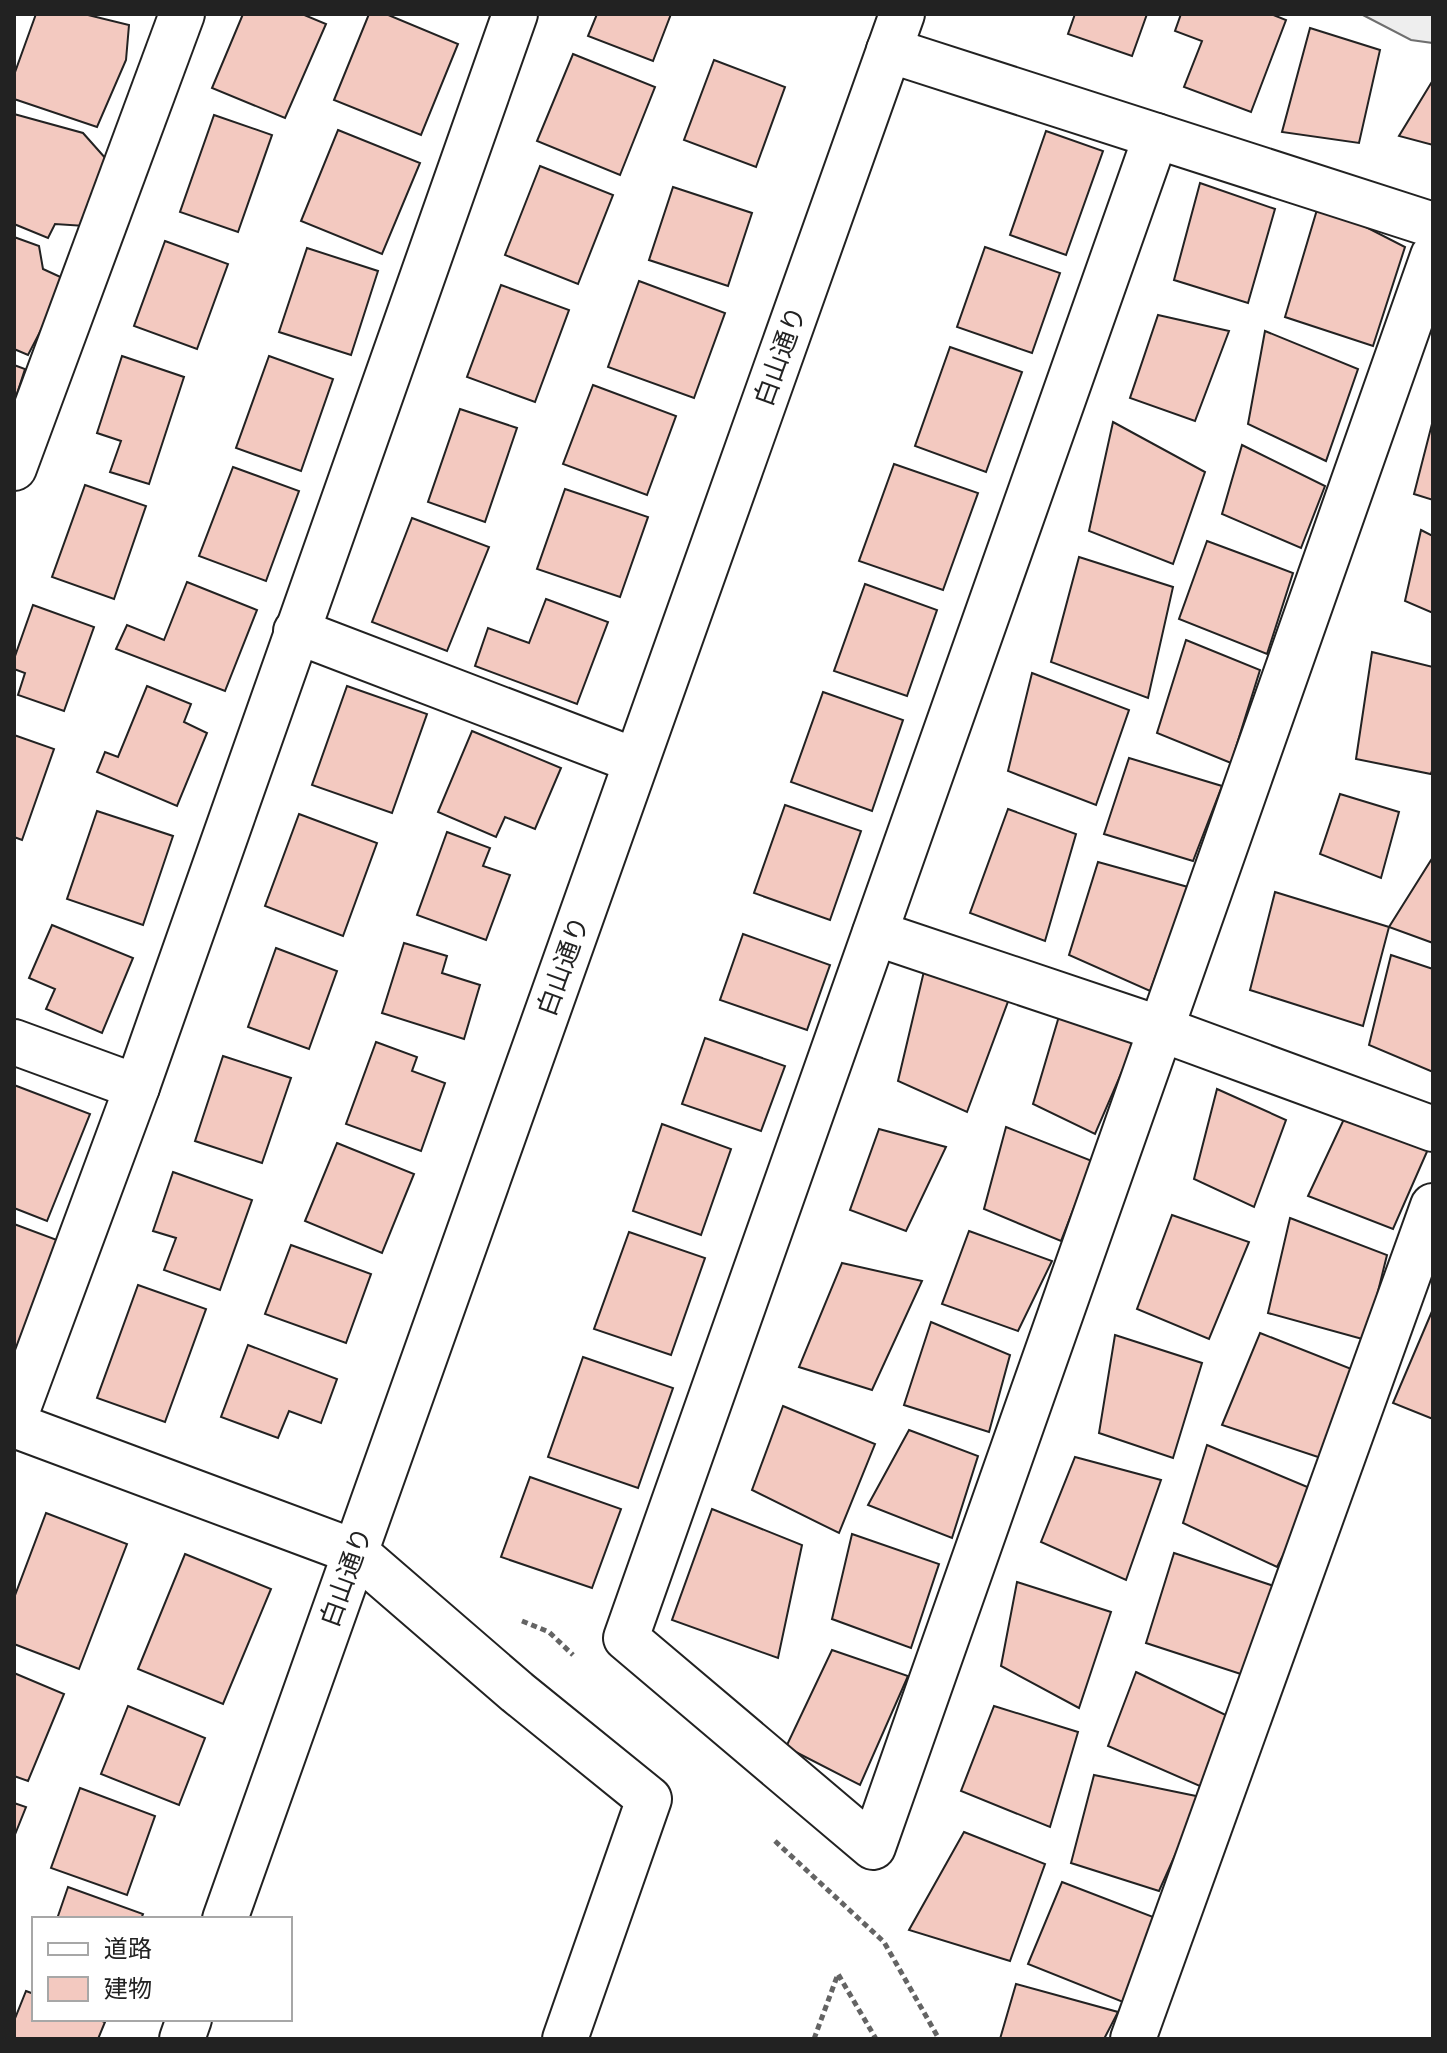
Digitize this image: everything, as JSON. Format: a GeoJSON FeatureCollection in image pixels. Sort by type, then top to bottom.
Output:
{"type":"FeatureCollection","features":[{"type":"Feature","properties":{"kind":"street"},"geometry":{"type":"LineString","coordinates":[[14,468],[182,14]]}},
{"type":"Feature","properties":{"kind":"street"},"geometry":{"type":"LineString","coordinates":[[515,14],[137,1087],[14,1422],[355,1552],[517,1692],[649,1799],[565,2039]]}},
{"type":"Feature","properties":{"kind":"street"},"geometry":{"type":"LineString","coordinates":[[895,32],[1156,136],[1433,225]]}},
{"type":"Feature","properties":{"kind":"street","name":"白山通り"},"geometry":{"type":"LineString","coordinates":[[226,1917],[895,32]]}},
{"type":"Feature","properties":{"kind":"street"},"geometry":{"type":"LineString","coordinates":[[1156,136],[626,1638],[873,1847],[1433,256]]}},
{"type":"Feature","properties":{"kind":"street"},"geometry":{"type":"LineString","coordinates":[[296,631],[636,761]]}},
{"type":"Feature","properties":{"kind":"street"},"geometry":{"type":"LineString","coordinates":[[875,933],[1161,1029],[1433,1129]]}},
{"type":"Feature","properties":{"kind":"street"},"geometry":{"type":"LineString","coordinates":[[14,1042],[137,1087]]}},
{"type":"Feature","properties":{"kind":"street"},"geometry":{"type":"LineString","coordinates":[[1133,2039],[1433,1206]]}},
{"type":"Feature","properties":{"kind":"path"},"geometry":{"type":"LineString","coordinates":[[814,2039],[838,1974],[876,2039]]}},
{"type":"Feature","properties":{"kind":"shaded area"},"geometry":{"type":"Polygon","coordinates":[[[1361,14],[1433,14],[1433,43],[1411,40],[1361,14]]]}},
{"type":"Feature","properties":{"kind":"building"},"geometry":{"type":"Polygon","coordinates":[[[36,14],[84,14],[129,25],[126,60],[97,127],[14,99],[14,75],[36,14]]]}},
{"type":"Feature","properties":{"kind":"building"},"geometry":{"type":"Polygon","coordinates":[[[243,14],[302,14],[326,24],[285,118],[212,88],[243,14]]]}},
{"type":"Feature","properties":{"kind":"building"},"geometry":{"type":"Polygon","coordinates":[[[369,14],[386,14],[458,44],[421,135],[334,100],[369,14]]]}},
{"type":"Feature","properties":{"kind":"building"},"geometry":{"type":"Polygon","coordinates":[[[597,14],[671,14],[653,61],[588,36],[597,14]]]}},
{"type":"Feature","properties":{"kind":"building"},"geometry":{"type":"Polygon","coordinates":[[[1075,14],[1147,14],[1132,56],[1068,34],[1075,14]]]}},
{"type":"Feature","properties":{"kind":"building"},"geometry":{"type":"Polygon","coordinates":[[[1181,14],[1271,14],[1286,20],[1251,112],[1184,87],[1202,41],[1175,31],[1181,14]]]}},
{"type":"Feature","properties":{"kind":"building"},"geometry":{"type":"Polygon","coordinates":[[[1310,28],[1380,50],[1359,143],[1282,132],[1310,28]]]}},
{"type":"Feature","properties":{"kind":"building"},"geometry":{"type":"Polygon","coordinates":[[[573,54],[655,87],[620,175],[537,141],[573,54]]]}},
{"type":"Feature","properties":{"kind":"building"},"geometry":{"type":"Polygon","coordinates":[[[714,60],[785,87],[756,167],[684,140],[714,60]]]}},
{"type":"Feature","properties":{"kind":"building"},"geometry":{"type":"Polygon","coordinates":[[[1433,80],[1433,145],[1399,136],[1433,80]]]}},
{"type":"Feature","properties":{"kind":"building"},"geometry":{"type":"Polygon","coordinates":[[[14,114],[83,133],[107,160],[85,226],[55,224],[48,238],[14,224],[14,114]]]}},
{"type":"Feature","properties":{"kind":"building"},"geometry":{"type":"Polygon","coordinates":[[[214,115],[272,135],[238,232],[180,212],[214,115]]]}},
{"type":"Feature","properties":{"kind":"building"},"geometry":{"type":"Polygon","coordinates":[[[338,130],[420,163],[382,254],[301,221],[338,130]]]}},
{"type":"Feature","properties":{"kind":"building"},"geometry":{"type":"Polygon","coordinates":[[[1046,131],[1103,151],[1066,255],[1010,235],[1046,131]]]}},
{"type":"Feature","properties":{"kind":"building"},"geometry":{"type":"Polygon","coordinates":[[[540,166],[613,195],[578,284],[505,255],[540,166]]]}},
{"type":"Feature","properties":{"kind":"building"},"geometry":{"type":"Polygon","coordinates":[[[1200,183],[1275,209],[1248,303],[1174,280],[1200,183]]]}},
{"type":"Feature","properties":{"kind":"building"},"geometry":{"type":"Polygon","coordinates":[[[673,187],[752,213],[728,286],[649,260],[673,187]]]}},
{"type":"Feature","properties":{"kind":"building"},"geometry":{"type":"Polygon","coordinates":[[[1319,203],[1405,247],[1373,346],[1285,317],[1319,203]]]}},
{"type":"Feature","properties":{"kind":"building"},"geometry":{"type":"Polygon","coordinates":[[[14,237],[39,246],[43,269],[67,280],[28,355],[14,349],[14,237]]]}},
{"type":"Feature","properties":{"kind":"building"},"geometry":{"type":"Polygon","coordinates":[[[165,241],[228,264],[197,349],[134,326],[165,241]]]}},
{"type":"Feature","properties":{"kind":"building"},"geometry":{"type":"Polygon","coordinates":[[[985,247],[1060,273],[1032,353],[957,327],[985,247]]]}},
{"type":"Feature","properties":{"kind":"building"},"geometry":{"type":"Polygon","coordinates":[[[307,248],[378,271],[351,355],[279,332],[307,248]]]}},
{"type":"Feature","properties":{"kind":"building"},"geometry":{"type":"Polygon","coordinates":[[[639,281],[725,313],[694,398],[608,367],[639,281]]]}},
{"type":"Feature","properties":{"kind":"building"},"geometry":{"type":"Polygon","coordinates":[[[501,285],[569,310],[535,402],[467,377],[501,285]]]}},
{"type":"Feature","properties":{"kind":"building"},"geometry":{"type":"Polygon","coordinates":[[[1158,315],[1229,331],[1195,421],[1130,398],[1158,315]]]}},
{"type":"Feature","properties":{"kind":"building"},"geometry":{"type":"Polygon","coordinates":[[[1265,331],[1358,369],[1326,461],[1248,424],[1265,331]]]}},
{"type":"Feature","properties":{"kind":"building"},"geometry":{"type":"Polygon","coordinates":[[[950,347],[1022,372],[986,472],[915,446],[950,347]]]}},
{"type":"Feature","properties":{"kind":"building"},"geometry":{"type":"Polygon","coordinates":[[[122,356],[184,377],[149,484],[110,472],[121,441],[97,433],[122,356]]]}},
{"type":"Feature","properties":{"kind":"building"},"geometry":{"type":"Polygon","coordinates":[[[269,356],[333,379],[301,471],[236,448],[269,356]]]}},
{"type":"Feature","properties":{"kind":"building"},"geometry":{"type":"Polygon","coordinates":[[[14,365],[25,369],[14,403],[14,365]]]}},
{"type":"Feature","properties":{"kind":"building"},"geometry":{"type":"Polygon","coordinates":[[[593,385],[676,416],[647,495],[563,464],[593,385]]]}},
{"type":"Feature","properties":{"kind":"building"},"geometry":{"type":"Polygon","coordinates":[[[460,409],[517,428],[485,522],[428,502],[460,409]]]}},
{"type":"Feature","properties":{"kind":"building"},"geometry":{"type":"Polygon","coordinates":[[[1433,420],[1433,500],[1414,494],[1433,420]]]}},
{"type":"Feature","properties":{"kind":"building"},"geometry":{"type":"Polygon","coordinates":[[[1113,422],[1205,472],[1173,564],[1089,531],[1113,422]]]}},
{"type":"Feature","properties":{"kind":"building"},"geometry":{"type":"Polygon","coordinates":[[[1242,445],[1325,486],[1301,548],[1222,514],[1242,445]]]}},
{"type":"Feature","properties":{"kind":"building"},"geometry":{"type":"Polygon","coordinates":[[[894,464],[978,493],[943,590],[859,561],[894,464]]]}},
{"type":"Feature","properties":{"kind":"building"},"geometry":{"type":"Polygon","coordinates":[[[233,467],[299,491],[266,581],[199,556],[233,467]]]}},
{"type":"Feature","properties":{"kind":"building"},"geometry":{"type":"Polygon","coordinates":[[[85,485],[146,506],[114,599],[52,577],[85,485]]]}},
{"type":"Feature","properties":{"kind":"building"},"geometry":{"type":"Polygon","coordinates":[[[565,489],[648,517],[620,597],[537,569],[565,489]]]}},
{"type":"Feature","properties":{"kind":"building"},"geometry":{"type":"Polygon","coordinates":[[[412,518],[489,547],[447,651],[372,622],[412,518]]]}},
{"type":"Feature","properties":{"kind":"building"},"geometry":{"type":"Polygon","coordinates":[[[1421,530],[1433,536],[1433,613],[1405,601],[1421,530]]]}},
{"type":"Feature","properties":{"kind":"building"},"geometry":{"type":"Polygon","coordinates":[[[1207,541],[1293,573],[1267,654],[1179,619],[1207,541]]]}},
{"type":"Feature","properties":{"kind":"building"},"geometry":{"type":"Polygon","coordinates":[[[1079,557],[1173,587],[1148,698],[1051,662],[1079,557]]]}},
{"type":"Feature","properties":{"kind":"building"},"geometry":{"type":"Polygon","coordinates":[[[187,582],[257,610],[225,691],[116,649],[127,625],[164,640],[187,582]]]}},
{"type":"Feature","properties":{"kind":"building"},"geometry":{"type":"Polygon","coordinates":[[[865,584],[937,610],[907,696],[834,671],[865,584]]]}},
{"type":"Feature","properties":{"kind":"building"},"geometry":{"type":"Polygon","coordinates":[[[546,599],[608,622],[577,704],[475,666],[488,628],[529,643],[546,599]]]}},
{"type":"Feature","properties":{"kind":"building"},"geometry":{"type":"Polygon","coordinates":[[[33,605],[94,627],[64,711],[18,695],[25,673],[14,669],[14,659],[33,605]]]}},
{"type":"Feature","properties":{"kind":"building"},"geometry":{"type":"Polygon","coordinates":[[[1186,640],[1260,670],[1231,763],[1157,733],[1186,640]]]}},
{"type":"Feature","properties":{"kind":"building"},"geometry":{"type":"Polygon","coordinates":[[[1372,652],[1433,667],[1431,774],[1356,759],[1372,652]]]}},
{"type":"Feature","properties":{"kind":"building"},"geometry":{"type":"Polygon","coordinates":[[[1032,673],[1129,710],[1096,805],[1008,771],[1032,673]]]}},
{"type":"Feature","properties":{"kind":"building"},"geometry":{"type":"Polygon","coordinates":[[[147,686],[191,704],[184,722],[207,733],[177,806],[97,772],[105,752],[118,757],[147,686]]]}},
{"type":"Feature","properties":{"kind":"building"},"geometry":{"type":"Polygon","coordinates":[[[347,686],[427,714],[392,813],[312,785],[347,686]]]}},
{"type":"Feature","properties":{"kind":"building"},"geometry":{"type":"Polygon","coordinates":[[[823,692],[903,720],[872,811],[791,782],[823,692]]]}},
{"type":"Feature","properties":{"kind":"building"},"geometry":{"type":"Polygon","coordinates":[[[472,731],[561,768],[535,829],[505,817],[496,837],[438,812],[472,731]]]}},
{"type":"Feature","properties":{"kind":"building"},"geometry":{"type":"Polygon","coordinates":[[[14,735],[54,749],[22,840],[14,837],[14,735]]]}},
{"type":"Feature","properties":{"kind":"building"},"geometry":{"type":"Polygon","coordinates":[[[1129,758],[1222,786],[1193,861],[1104,834],[1129,758]]]}},
{"type":"Feature","properties":{"kind":"building"},"geometry":{"type":"Polygon","coordinates":[[[1340,794],[1399,812],[1381,878],[1320,854],[1340,794]]]}},
{"type":"Feature","properties":{"kind":"building"},"geometry":{"type":"Polygon","coordinates":[[[785,805],[861,831],[830,920],[754,893],[785,805]]]}},
{"type":"Feature","properties":{"kind":"building"},"geometry":{"type":"Polygon","coordinates":[[[1008,809],[1076,834],[1045,941],[970,913],[1008,809]]]}},
{"type":"Feature","properties":{"kind":"building"},"geometry":{"type":"Polygon","coordinates":[[[97,811],[173,836],[143,925],[67,899],[97,811]]]}},
{"type":"Feature","properties":{"kind":"building"},"geometry":{"type":"Polygon","coordinates":[[[299,814],[377,843],[343,936],[265,906],[299,814]]]}},
{"type":"Feature","properties":{"kind":"building"},"geometry":{"type":"Polygon","coordinates":[[[447,832],[490,848],[483,866],[510,875],[486,940],[417,915],[447,832]]]}},
{"type":"Feature","properties":{"kind":"building"},"geometry":{"type":"Polygon","coordinates":[[[1433,857],[1433,943],[1389,927],[1433,857]]]}},
{"type":"Feature","properties":{"kind":"building"},"geometry":{"type":"Polygon","coordinates":[[[1098,862],[1188,887],[1150,991],[1069,955],[1098,862]]]}},
{"type":"Feature","properties":{"kind":"building"},"geometry":{"type":"Polygon","coordinates":[[[1275,892],[1389,927],[1363,1026],[1250,990],[1275,892]]]}},
{"type":"Feature","properties":{"kind":"building"},"geometry":{"type":"Polygon","coordinates":[[[52,925],[133,958],[102,1033],[46,1009],[55,989],[29,978],[52,925]]]}},
{"type":"Feature","properties":{"kind":"building"},"geometry":{"type":"Polygon","coordinates":[[[743,934],[830,965],[807,1030],[720,1000],[743,934]]]}},
{"type":"Feature","properties":{"kind":"building"},"geometry":{"type":"Polygon","coordinates":[[[404,943],[447,956],[442,973],[480,985],[464,1039],[382,1013],[404,943]]]}},
{"type":"Feature","properties":{"kind":"building"},"geometry":{"type":"Polygon","coordinates":[[[276,948],[337,971],[309,1049],[248,1027],[276,948]]]}},
{"type":"Feature","properties":{"kind":"building"},"geometry":{"type":"Polygon","coordinates":[[[929,950],[1016,980],[967,1112],[898,1081],[929,950]]]}},
{"type":"Feature","properties":{"kind":"building"},"geometry":{"type":"Polygon","coordinates":[[[1391,955],[1433,969],[1433,1072],[1369,1045],[1391,955]]]}},
{"type":"Feature","properties":{"kind":"building"},"geometry":{"type":"Polygon","coordinates":[[[1065,996],[1143,1023],[1095,1134],[1033,1104],[1065,996]]]}},
{"type":"Feature","properties":{"kind":"building"},"geometry":{"type":"Polygon","coordinates":[[[705,1038],[785,1066],[761,1131],[682,1104],[705,1038]]]}},
{"type":"Feature","properties":{"kind":"building"},"geometry":{"type":"Polygon","coordinates":[[[376,1042],[417,1057],[412,1071],[445,1083],[421,1151],[346,1124],[376,1042]]]}},
{"type":"Feature","properties":{"kind":"building"},"geometry":{"type":"Polygon","coordinates":[[[223,1056],[291,1078],[262,1163],[195,1141],[223,1056]]]}},
{"type":"Feature","properties":{"kind":"building"},"geometry":{"type":"Polygon","coordinates":[[[14,1085],[90,1114],[47,1221],[14,1208],[14,1085]]]}},
{"type":"Feature","properties":{"kind":"building"},"geometry":{"type":"Polygon","coordinates":[[[1217,1089],[1286,1120],[1254,1207],[1194,1179],[1217,1089]]]}},
{"type":"Feature","properties":{"kind":"building"},"geometry":{"type":"Polygon","coordinates":[[[1344,1119],[1429,1147],[1393,1229],[1308,1196],[1344,1119]]]}},
{"type":"Feature","properties":{"kind":"building"},"geometry":{"type":"Polygon","coordinates":[[[662,1124],[731,1149],[701,1235],[633,1211],[662,1124]]]}},
{"type":"Feature","properties":{"kind":"building"},"geometry":{"type":"Polygon","coordinates":[[[1006,1127],[1092,1161],[1061,1241],[984,1209],[1006,1127]]]}},
{"type":"Feature","properties":{"kind":"building"},"geometry":{"type":"Polygon","coordinates":[[[879,1129],[946,1147],[906,1231],[850,1210],[879,1129]]]}},
{"type":"Feature","properties":{"kind":"building"},"geometry":{"type":"Polygon","coordinates":[[[337,1143],[414,1174],[382,1253],[305,1221],[337,1143]]]}},
{"type":"Feature","properties":{"kind":"building"},"geometry":{"type":"Polygon","coordinates":[[[173,1172],[252,1200],[220,1290],[164,1270],[176,1238],[153,1231],[173,1172]]]}},
{"type":"Feature","properties":{"kind":"building"},"geometry":{"type":"Polygon","coordinates":[[[1172,1215],[1249,1242],[1209,1339],[1137,1309],[1172,1215]]]}},
{"type":"Feature","properties":{"kind":"building"},"geometry":{"type":"Polygon","coordinates":[[[1290,1218],[1387,1255],[1366,1340],[1268,1313],[1290,1218]]]}},
{"type":"Feature","properties":{"kind":"building"},"geometry":{"type":"Polygon","coordinates":[[[14,1224],[57,1240],[14,1355],[14,1224]]]}},
{"type":"Feature","properties":{"kind":"building"},"geometry":{"type":"Polygon","coordinates":[[[969,1231],[1052,1261],[1018,1331],[942,1304],[969,1231]]]}},
{"type":"Feature","properties":{"kind":"building"},"geometry":{"type":"Polygon","coordinates":[[[629,1232],[705,1258],[671,1355],[594,1329],[629,1232]]]}},
{"type":"Feature","properties":{"kind":"building"},"geometry":{"type":"Polygon","coordinates":[[[291,1245],[371,1274],[346,1343],[265,1314],[291,1245]]]}},
{"type":"Feature","properties":{"kind":"building"},"geometry":{"type":"Polygon","coordinates":[[[842,1263],[922,1281],[872,1390],[799,1367],[842,1263]]]}},
{"type":"Feature","properties":{"kind":"building"},"geometry":{"type":"Polygon","coordinates":[[[138,1285],[206,1309],[165,1422],[97,1398],[138,1285]]]}},
{"type":"Feature","properties":{"kind":"building"},"geometry":{"type":"Polygon","coordinates":[[[1433,1309],[1433,1419],[1393,1403],[1433,1309]]]}},
{"type":"Feature","properties":{"kind":"building"},"geometry":{"type":"Polygon","coordinates":[[[931,1322],[1010,1355],[989,1432],[904,1405],[931,1322]]]}},
{"type":"Feature","properties":{"kind":"building"},"geometry":{"type":"Polygon","coordinates":[[[1260,1333],[1359,1372],[1321,1458],[1222,1425],[1260,1333]]]}},
{"type":"Feature","properties":{"kind":"building"},"geometry":{"type":"Polygon","coordinates":[[[1115,1335],[1202,1363],[1173,1458],[1099,1433],[1115,1335]]]}},
{"type":"Feature","properties":{"kind":"building"},"geometry":{"type":"Polygon","coordinates":[[[248,1345],[337,1379],[321,1423],[289,1411],[278,1438],[221,1417],[248,1345]]]}},
{"type":"Feature","properties":{"kind":"building"},"geometry":{"type":"Polygon","coordinates":[[[583,1357],[673,1388],[638,1488],[548,1457],[583,1357]]]}},
{"type":"Feature","properties":{"kind":"building"},"geometry":{"type":"Polygon","coordinates":[[[783,1406],[875,1444],[839,1533],[752,1490],[783,1406]]]}},
{"type":"Feature","properties":{"kind":"building"},"geometry":{"type":"Polygon","coordinates":[[[909,1430],[978,1456],[952,1538],[868,1505],[909,1430]]]}},
{"type":"Feature","properties":{"kind":"building"},"geometry":{"type":"Polygon","coordinates":[[[1207,1445],[1317,1491],[1277,1567],[1183,1523],[1207,1445]]]}},
{"type":"Feature","properties":{"kind":"building"},"geometry":{"type":"Polygon","coordinates":[[[1075,1457],[1161,1480],[1126,1580],[1041,1542],[1075,1457]]]}},
{"type":"Feature","properties":{"kind":"building"},"geometry":{"type":"Polygon","coordinates":[[[530,1477],[621,1509],[592,1588],[501,1557],[530,1477]]]}},
{"type":"Feature","properties":{"kind":"building"},"geometry":{"type":"Polygon","coordinates":[[[712,1509],[802,1545],[778,1658],[672,1620],[712,1509]]]}},
{"type":"Feature","properties":{"kind":"building"},"geometry":{"type":"Polygon","coordinates":[[[46,1513],[127,1544],[79,1669],[14,1644],[14,1598],[46,1513]]]}},
{"type":"Feature","properties":{"kind":"building"},"geometry":{"type":"Polygon","coordinates":[[[852,1534],[939,1564],[911,1648],[832,1619],[852,1534]]]}},
{"type":"Feature","properties":{"kind":"building"},"geometry":{"type":"Polygon","coordinates":[[[1174,1553],[1283,1589],[1256,1679],[1146,1643],[1174,1553]]]}},
{"type":"Feature","properties":{"kind":"building"},"geometry":{"type":"Polygon","coordinates":[[[185,1554],[271,1589],[223,1704],[138,1669],[185,1554]]]}},
{"type":"Feature","properties":{"kind":"building"},"geometry":{"type":"Polygon","coordinates":[[[1017,1582],[1111,1612],[1079,1708],[1001,1666],[1017,1582]]]}},
{"type":"Feature","properties":{"kind":"building"},"geometry":{"type":"Polygon","coordinates":[[[832,1650],[908,1676],[860,1785],[786,1747],[832,1650]]]}},
{"type":"Feature","properties":{"kind":"building"},"geometry":{"type":"Polygon","coordinates":[[[1136,1672],[1232,1718],[1209,1790],[1108,1746],[1136,1672]]]}},
{"type":"Feature","properties":{"kind":"building"},"geometry":{"type":"Polygon","coordinates":[[[14,1673],[64,1694],[28,1781],[14,1776],[14,1673]]]}},
{"type":"Feature","properties":{"kind":"building"},"geometry":{"type":"Polygon","coordinates":[[[128,1706],[205,1738],[179,1805],[101,1774],[128,1706]]]}},
{"type":"Feature","properties":{"kind":"building"},"geometry":{"type":"Polygon","coordinates":[[[994,1706],[1078,1732],[1050,1827],[961,1791],[994,1706]]]}},
{"type":"Feature","properties":{"kind":"building"},"geometry":{"type":"Polygon","coordinates":[[[1094,1775],[1201,1797],[1159,1891],[1071,1863],[1094,1775]]]}},
{"type":"Feature","properties":{"kind":"building"},"geometry":{"type":"Polygon","coordinates":[[[80,1788],[155,1816],[127,1895],[51,1868],[80,1788]]]}},
{"type":"Feature","properties":{"kind":"building"},"geometry":{"type":"Polygon","coordinates":[[[14,1803],[26,1807],[14,1837],[14,1803]]]}},
{"type":"Feature","properties":{"kind":"building"},"geometry":{"type":"Polygon","coordinates":[[[964,1832],[1045,1864],[1010,1961],[909,1930],[964,1832]]]}},
{"type":"Feature","properties":{"kind":"building"},"geometry":{"type":"Polygon","coordinates":[[[1062,1882],[1161,1920],[1133,2006],[1028,1964],[1062,1882]]]}},
{"type":"Feature","properties":{"kind":"building"},"geometry":{"type":"Polygon","coordinates":[[[68,1887],[143,1914],[142,1917],[58,1917],[68,1887]]]}},
{"type":"Feature","properties":{"kind":"building"},"geometry":{"type":"Polygon","coordinates":[[[1016,1984],[1118,2012],[1104,2039],[1000,2039],[1016,1984]]]}},
{"type":"Feature","properties":{"kind":"building"},"geometry":{"type":"Polygon","coordinates":[[[26,1991],[32,1993],[32,2021],[105,2022],[98,2039],[14,2039],[14,2021],[26,1991]]]}}]}
